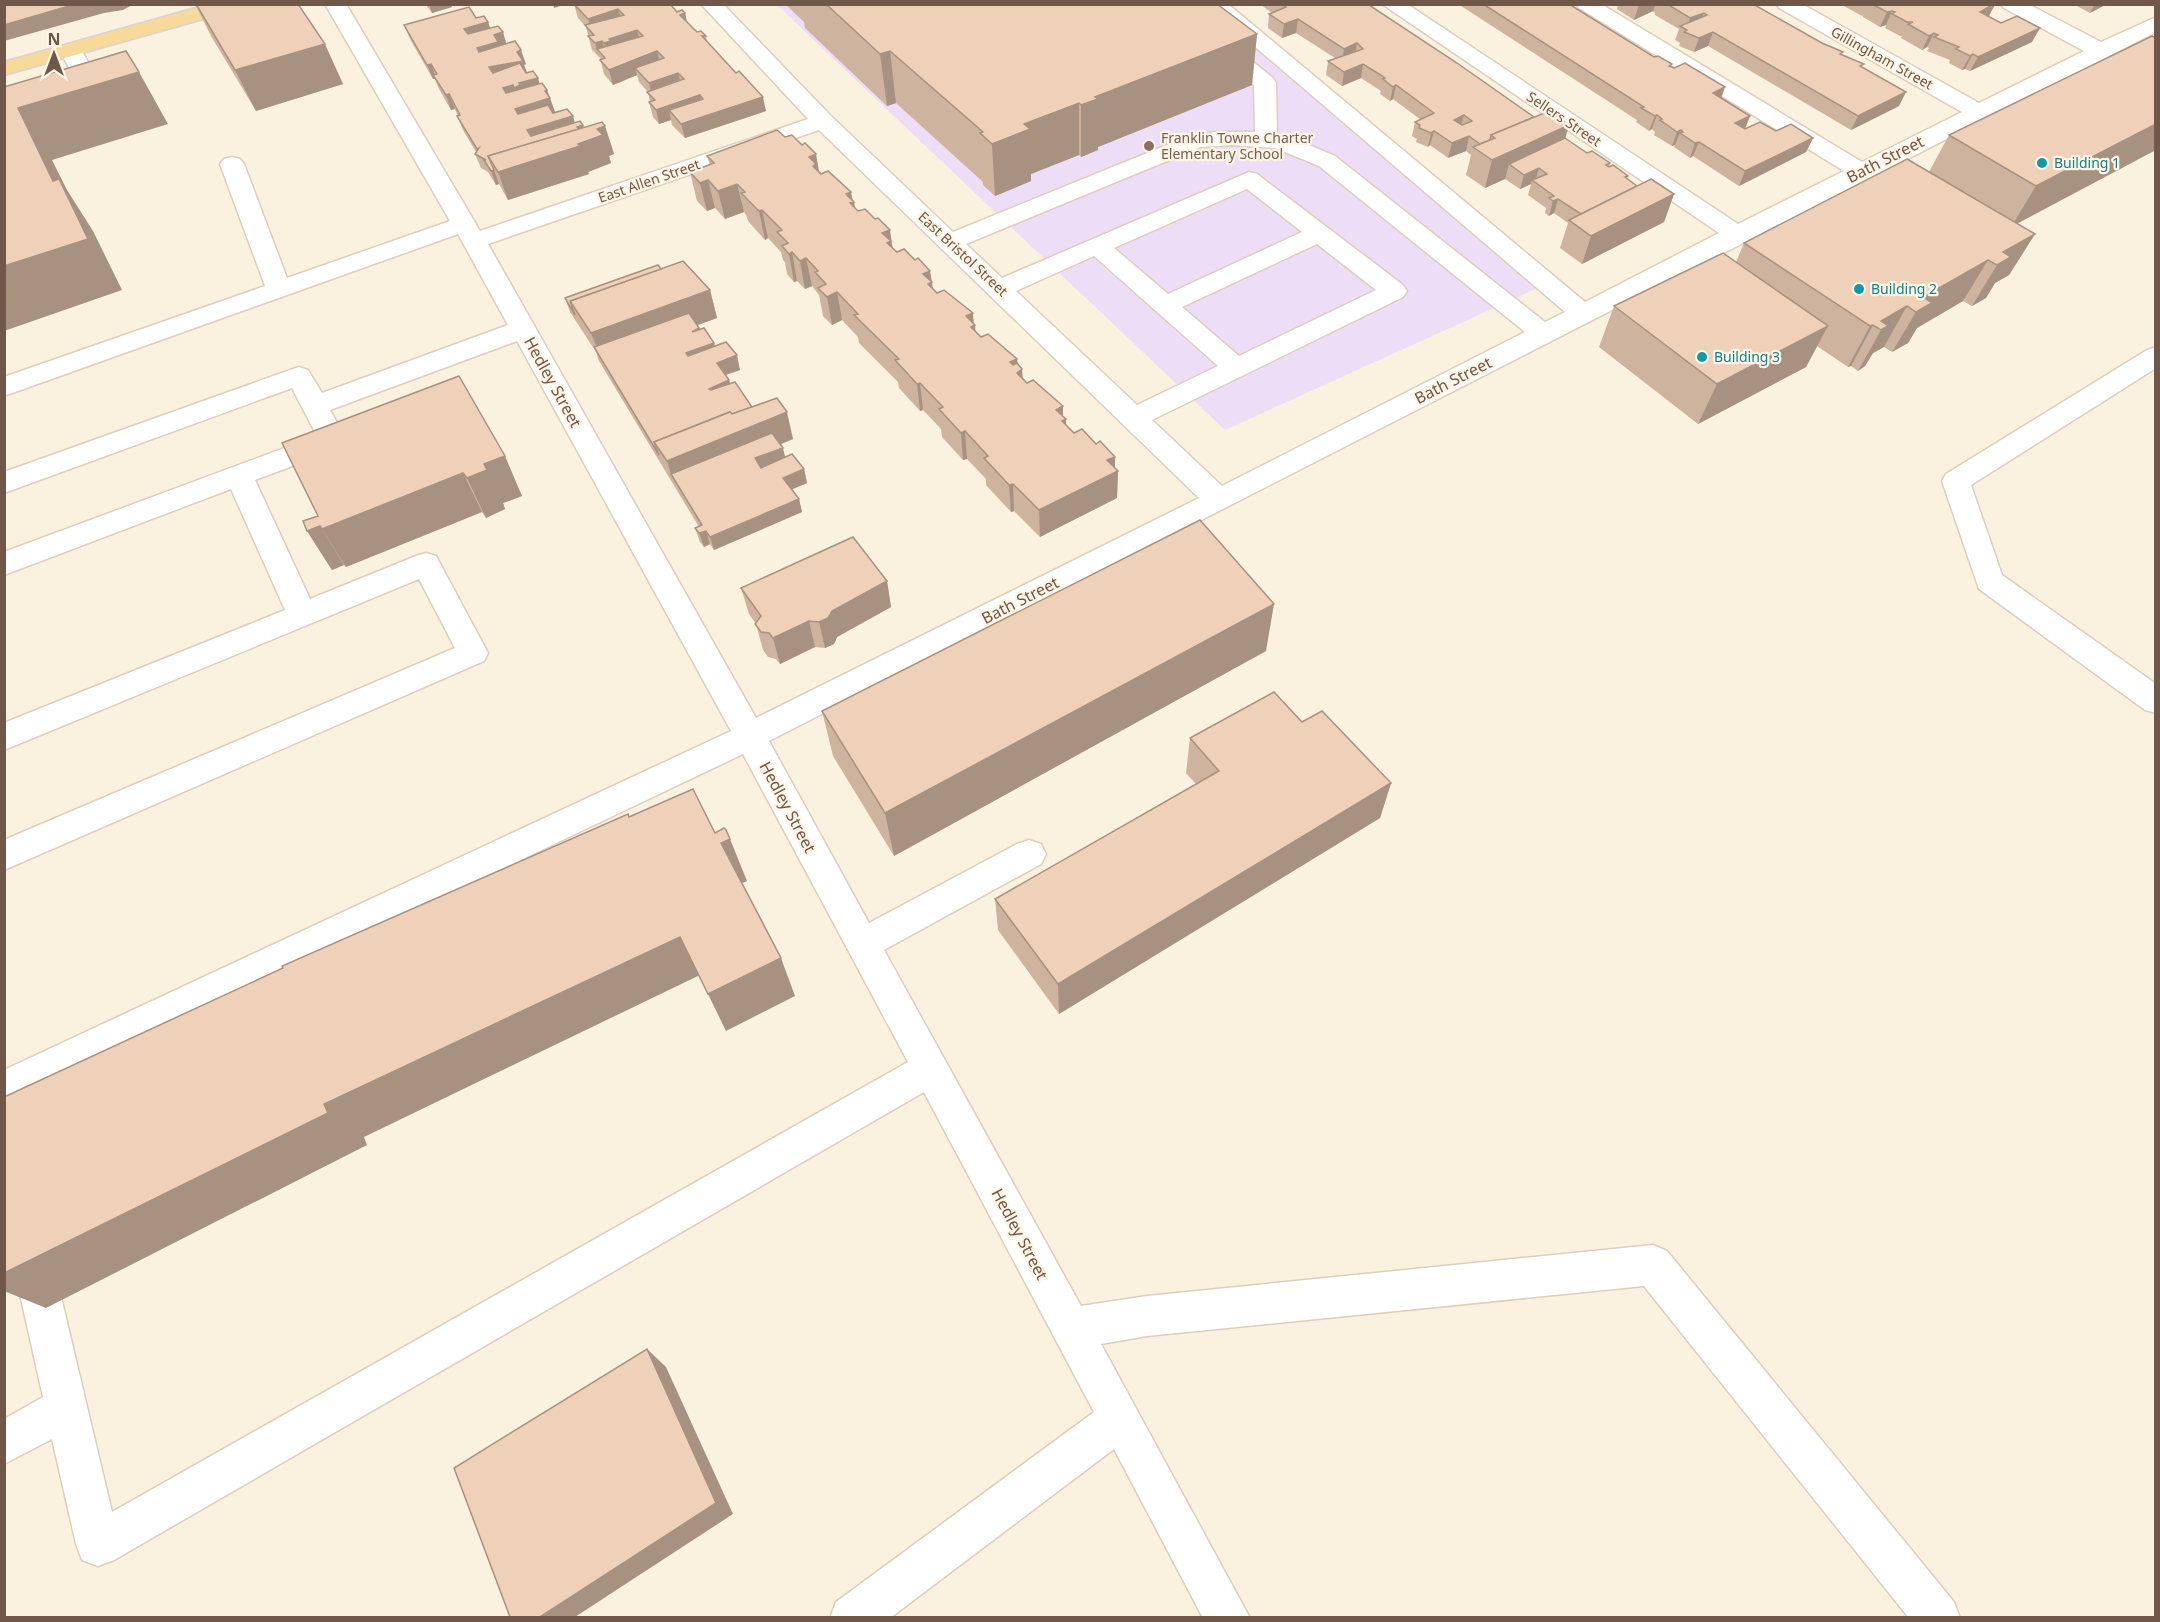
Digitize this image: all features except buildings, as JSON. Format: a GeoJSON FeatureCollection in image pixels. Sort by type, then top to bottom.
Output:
{"type":"FeatureCollection","features":[{"type":"Feature","properties":{"kind":"main road"},"geometry":{"type":"LineString","coordinates":[[4,69],[71,51],[204,9],[235,4]]}},
{"type":"Feature","properties":{"kind":"street","name":"Hedley Street"},"geometry":{"type":"LineString","coordinates":[[335,4],[469,233],[750,736],[1228,1617]]}},
{"type":"Feature","properties":{"kind":"street","name":"East Bristol Street"},"geometry":{"type":"LineString","coordinates":[[711,4],[823,121],[1219,500]]}},
{"type":"Feature","properties":{"kind":"street"},"geometry":{"type":"LineString","coordinates":[[1168,4],[1265,83],[1266,138]]}},
{"type":"Feature","properties":{"kind":"street"},"geometry":{"type":"LineString","coordinates":[[1215,4],[1582,313]]}},
{"type":"Feature","properties":{"kind":"street","name":"Sellers Street"},"geometry":{"type":"LineString","coordinates":[[1392,4],[1737,234]]}},
{"type":"Feature","properties":{"kind":"street"},"geometry":{"type":"LineString","coordinates":[[1586,4],[1860,171]]}},
{"type":"Feature","properties":{"kind":"street","name":"Gillingham Street"},"geometry":{"type":"LineString","coordinates":[[1786,4],[1979,112]]}},
{"type":"Feature","properties":{"kind":"street"},"geometry":{"type":"LineString","coordinates":[[2011,4],[2101,51]]}},
{"type":"Feature","properties":{"kind":"street","name":"Bath Street"},"geometry":{"type":"LineString","coordinates":[[4,1089],[750,736],[1219,500],[1860,171],[2156,23]]}},
{"type":"Feature","properties":{"kind":"street"},"geometry":{"type":"LineString","coordinates":[[2124,39],[2148,54]]}},
{"type":"Feature","properties":{"kind":"street"},"geometry":{"type":"LineString","coordinates":[[71,51],[100,105]]}},
{"type":"Feature","properties":{"kind":"street","name":"East Allen Street"},"geometry":{"type":"LineString","coordinates":[[4,387],[279,290],[469,233],[823,121]]}},
{"type":"Feature","properties":{"kind":"street"},"geometry":{"type":"LineString","coordinates":[[949,242],[1197,141],[1230,136],[1266,138],[1299,147],[1327,161],[1543,333]]}},
{"type":"Feature","properties":{"kind":"street"},"geometry":{"type":"LineString","coordinates":[[232,164],[279,290]]}},
{"type":"Feature","properties":{"kind":"street"},"geometry":{"type":"LineString","coordinates":[[999,289],[1249,179],[1394,291],[1134,418]]}},
{"type":"Feature","properties":{"kind":"street"},"geometry":{"type":"LineString","coordinates":[[1165,305],[1320,233]]}},
{"type":"Feature","properties":{"kind":"street"},"geometry":{"type":"LineString","coordinates":[[1097,246],[1237,368]]}},
{"type":"Feature","properties":{"kind":"street"},"geometry":{"type":"LineString","coordinates":[[314,406],[523,329]]}},
{"type":"Feature","properties":{"kind":"street"},"geometry":{"type":"LineString","coordinates":[[2156,356],[1956,482],[1989,581],[2156,701]]}},
{"type":"Feature","properties":{"kind":"street"},"geometry":{"type":"LineString","coordinates":[[4,483],[299,376],[333,440],[4,564]]}},
{"type":"Feature","properties":{"kind":"street"},"geometry":{"type":"LineString","coordinates":[[239,476],[302,615]]}},
{"type":"Feature","properties":{"kind":"street"},"geometry":{"type":"LineString","coordinates":[[4,737],[426,564],[473,653],[4,856]]}},
{"type":"Feature","properties":{"kind":"street"},"geometry":{"type":"LineString","coordinates":[[863,944],[1029,854]]}},
{"type":"Feature","properties":{"kind":"street"},"geometry":{"type":"LineString","coordinates":[[26,1234],[98,1544],[930,1069]]}},
{"type":"Feature","properties":{"kind":"street"},"geometry":{"type":"LineString","coordinates":[[1071,1328],[1147,1316],[1653,1266],[1938,1617]]}},
{"type":"Feature","properties":{"kind":"street"},"geometry":{"type":"LineString","coordinates":[[4,1443],[66,1407]]}},
{"type":"Feature","properties":{"kind":"street"},"geometry":{"type":"LineString","coordinates":[[852,1617],[1120,1418]]}},
{"type":"Feature","properties":{"kind":"shaded area","name":"Franklin Towne Charter Elementary School"},"geometry":{"type":"Polygon","coordinates":[[[777,5],[1204,5],[1538,288],[1225,430],[777,5]]]}},
{"type":"Feature","properties":{"kind":"place","name":"Franklin Towne Charter Elementary School"},"geometry":{"type":"Point","coordinates":[1149,146]}},
{"type":"Feature","properties":{"kind":"place","name":"Building 1"},"geometry":{"type":"Point","coordinates":[2042,163]}},
{"type":"Feature","properties":{"kind":"place","name":"Building 2"},"geometry":{"type":"Point","coordinates":[1859,289]}},
{"type":"Feature","properties":{"kind":"place","name":"Building 3"},"geometry":{"type":"Point","coordinates":[1702,357]}}]}
